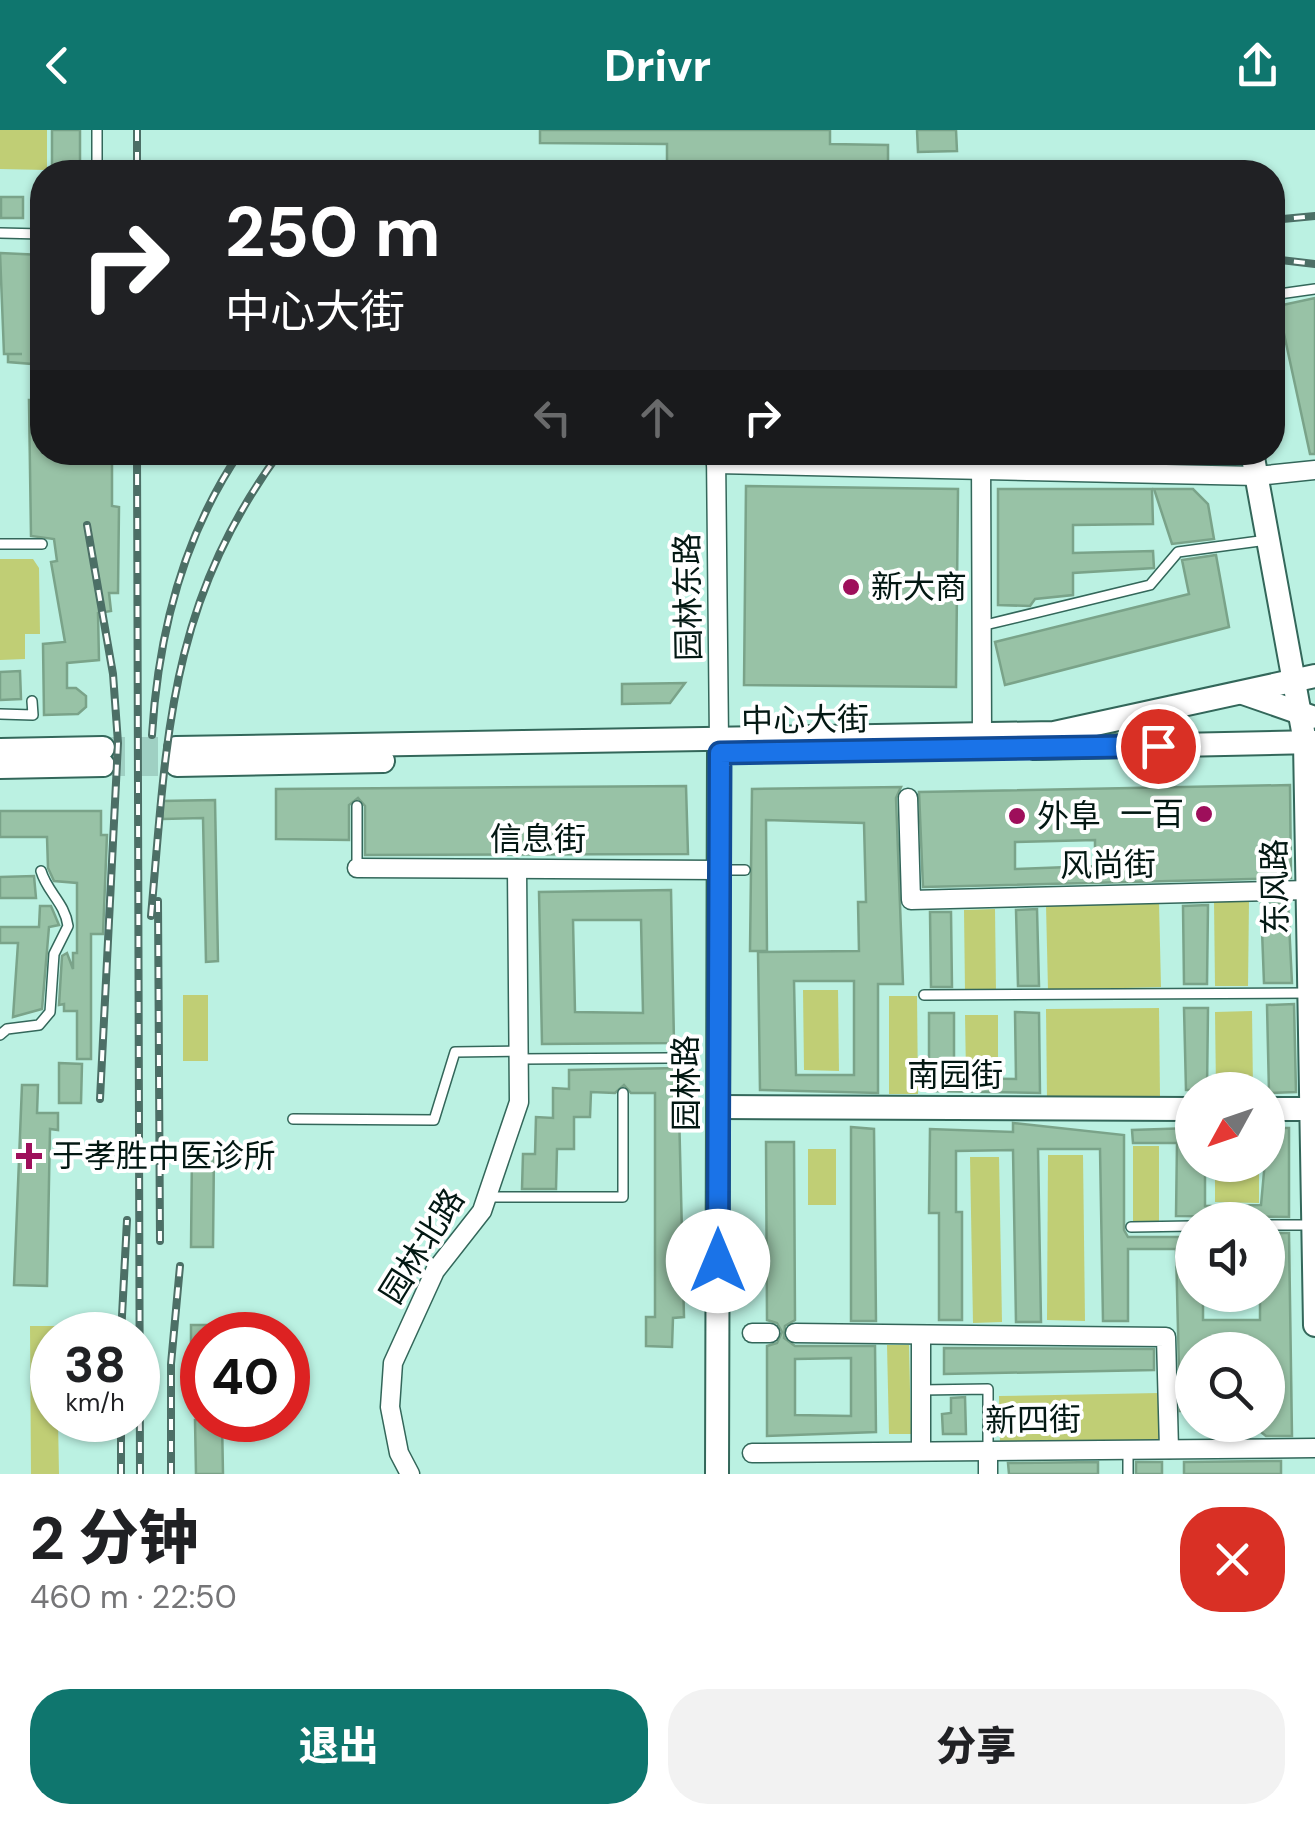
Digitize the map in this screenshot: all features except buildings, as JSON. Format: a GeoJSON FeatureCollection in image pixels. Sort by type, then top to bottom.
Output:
{"type":"FeatureCollection","features":[{"type":"Feature","properties":{"kind":"street","name":"园林东路"},"geometry":{"type":"LineString","coordinates":[[716,465],[720,747]]}},
{"type":"Feature","properties":{"kind":"street"},"geometry":{"type":"LineString","coordinates":[[981,465],[982,736]]}},
{"type":"Feature","properties":{"kind":"street"},"geometry":{"type":"LineString","coordinates":[[1054,465],[1256,476],[1315,470]]}},
{"type":"Feature","properties":{"kind":"street","name":"东风路"},"geometry":{"type":"LineString","coordinates":[[1254,465],[1268,540],[1304,679],[1312,741],[1307,890],[1315,1325]]}},
{"type":"Feature","properties":{"kind":"street","name":"中心大街"},"geometry":{"type":"LineString","coordinates":[[720,747],[1054,734],[1304,679]]}},
{"type":"Feature","properties":{"kind":"street"},"geometry":{"type":"LineString","coordinates":[[1242,692],[1307,716]]}},
{"type":"Feature","properties":{"kind":"street","name":"中心大街"},"geometry":{"type":"LineString","coordinates":[[176,756],[1312,741]]}},
{"type":"Feature","properties":{"kind":"street","name":"园林路"},"geometry":{"type":"LineString","coordinates":[[716,1474],[720,747]]}},
{"type":"Feature","properties":{"kind":"street"},"geometry":{"type":"LineString","coordinates":[[0,750],[103,756],[0,767]]}},
{"type":"Feature","properties":{"kind":"street","name":"风尚街"},"geometry":{"type":"LineString","coordinates":[[908,798],[911,900],[1307,890]]}},
{"type":"Feature","properties":{"kind":"street","name":"信息街"},"geometry":{"type":"LineString","coordinates":[[358,868],[719,870]]}},
{"type":"Feature","properties":{"kind":"street","name":"园林北路"},"geometry":{"type":"LineString","coordinates":[[410,1474],[399,1453],[390,1406],[393,1363],[412,1312],[435,1271],[488,1198],[519,1102],[517,869]]}},
{"type":"Feature","properties":{"kind":"street","name":"南园街"},"geometry":{"type":"LineString","coordinates":[[718,1106],[1175,1109]]}},
{"type":"Feature","properties":{"kind":"street"},"geometry":{"type":"LineString","coordinates":[[1285,1109],[1313,1110]]}},
{"type":"Feature","properties":{"kind":"street"},"geometry":{"type":"LineString","coordinates":[[795,1333],[1166,1337],[1169,1449]]}},
{"type":"Feature","properties":{"kind":"street"},"geometry":{"type":"LineString","coordinates":[[921,1334],[921,1451]]}},
{"type":"Feature","properties":{"kind":"street","name":"新四街"},"geometry":{"type":"LineString","coordinates":[[752,1453],[1315,1448]]}},
{"type":"Feature","properties":{"kind":"street"},"geometry":{"type":"LineString","coordinates":[[988,1451],[988,1474]]}},
{"type":"Feature","properties":{"kind":"lane"},"geometry":{"type":"LineString","coordinates":[[96,160],[97,130]]}},
{"type":"Feature","properties":{"kind":"lane"},"geometry":{"type":"LineString","coordinates":[[0,233],[30,234]]}},
{"type":"Feature","properties":{"kind":"lane"},"geometry":{"type":"LineString","coordinates":[[1285,293],[1315,289]]}},
{"type":"Feature","properties":{"kind":"lane"},"geometry":{"type":"LineString","coordinates":[[982,626],[1150,585],[1178,552],[1268,540]]}},
{"type":"Feature","properties":{"kind":"lane"},"geometry":{"type":"LineString","coordinates":[[0,544],[42,544]]}},
{"type":"Feature","properties":{"kind":"lane"},"geometry":{"type":"LineString","coordinates":[[0,714],[32,714],[32,701]]}},
{"type":"Feature","properties":{"kind":"lane"},"geometry":{"type":"LineString","coordinates":[[357,806],[358,868]]}},
{"type":"Feature","properties":{"kind":"lane"},"geometry":{"type":"LineString","coordinates":[[719,870],[746,870]]}},
{"type":"Feature","properties":{"kind":"lane"},"geometry":{"type":"LineString","coordinates":[[0,1035],[6,1029],[39,1025],[50,1012],[54,954],[68,926],[66,914],[44,884],[41,871]]}},
{"type":"Feature","properties":{"kind":"lane"},"geometry":{"type":"LineString","coordinates":[[924,996],[1311,995]]}},
{"type":"Feature","properties":{"kind":"lane"},"geometry":{"type":"LineString","coordinates":[[293,1120],[434,1120],[455,1052],[668,1058]]}},
{"type":"Feature","properties":{"kind":"lane"},"geometry":{"type":"LineString","coordinates":[[488,1198],[623,1197],[623,1093]]}},
{"type":"Feature","properties":{"kind":"lane"},"geometry":{"type":"LineString","coordinates":[[1285,1226],[1313,1225]]}},
{"type":"Feature","properties":{"kind":"lane"},"geometry":{"type":"LineString","coordinates":[[1132,1226],[1175,1226]]}},
{"type":"Feature","properties":{"kind":"lane"},"geometry":{"type":"LineString","coordinates":[[921,1390],[988,1388],[988,1451]]}},
{"type":"Feature","properties":{"kind":"lane"},"geometry":{"type":"LineString","coordinates":[[1128,1459],[1128,1474]]}},
{"type":"Feature","properties":{"kind":"green space"},"geometry":{"type":"Polygon","coordinates":[[[0,130],[47,130],[47,160],[30,160],[30,170],[0,169],[0,130]]]}},
{"type":"Feature","properties":{"kind":"green space"},"geometry":{"type":"Polygon","coordinates":[[[0,559],[33,559],[39,568],[40,634],[25,634],[25,659],[0,660],[0,559]]]}},
{"type":"Feature","properties":{"kind":"green space"},"geometry":{"type":"Polygon","coordinates":[[[1214,901],[1249,901],[1248,986],[1215,986],[1214,901]]]}},
{"type":"Feature","properties":{"kind":"green space"},"geometry":{"type":"Polygon","coordinates":[[[1159,903],[1161,987],[1048,990],[1046,905],[1159,903]]]}},
{"type":"Feature","properties":{"kind":"green space"},"geometry":{"type":"Polygon","coordinates":[[[995,909],[996,992],[965,991],[964,910],[995,909]]]}},
{"type":"Feature","properties":{"kind":"green space"},"geometry":{"type":"Polygon","coordinates":[[[803,990],[838,990],[839,1071],[804,1070],[803,990]]]}},
{"type":"Feature","properties":{"kind":"green space"},"geometry":{"type":"Polygon","coordinates":[[[183,995],[208,995],[208,1061],[183,1061],[183,995]]]}},
{"type":"Feature","properties":{"kind":"green space"},"geometry":{"type":"Polygon","coordinates":[[[889,996],[917,996],[918,1094],[889,1094],[889,996]]]}},
{"type":"Feature","properties":{"kind":"green space"},"geometry":{"type":"Polygon","coordinates":[[[1159,1008],[1160,1097],[1047,1098],[1046,1009],[1159,1008]]]}},
{"type":"Feature","properties":{"kind":"green space"},"geometry":{"type":"Polygon","coordinates":[[[1252,1011],[1253,1072],[1216,1072],[1215,1012],[1252,1011]]]}},
{"type":"Feature","properties":{"kind":"green space"},"geometry":{"type":"Polygon","coordinates":[[[965,1015],[998,1015],[998,1075],[966,1074],[965,1015]]]}},
{"type":"Feature","properties":{"kind":"green space"},"geometry":{"type":"Polygon","coordinates":[[[1133,1146],[1159,1146],[1159,1223],[1133,1223],[1133,1146]]]}},
{"type":"Feature","properties":{"kind":"green space"},"geometry":{"type":"Polygon","coordinates":[[[808,1149],[836,1149],[836,1205],[808,1205],[808,1149]]]}},
{"type":"Feature","properties":{"kind":"green space"},"geometry":{"type":"Polygon","coordinates":[[[1048,1155],[1083,1155],[1085,1321],[1047,1320],[1048,1155]]]}},
{"type":"Feature","properties":{"kind":"green space"},"geometry":{"type":"Polygon","coordinates":[[[970,1157],[999,1157],[1002,1322],[973,1323],[970,1157]]]}},
{"type":"Feature","properties":{"kind":"green space"},"geometry":{"type":"Polygon","coordinates":[[[1215,1182],[1259,1182],[1259,1202],[1215,1202],[1215,1182]]]}},
{"type":"Feature","properties":{"kind":"green space"},"geometry":{"type":"Polygon","coordinates":[[[887,1345],[909,1345],[911,1434],[889,1434],[887,1345]]]}},
{"type":"Feature","properties":{"kind":"green space"},"geometry":{"type":"Polygon","coordinates":[[[1159,1393],[1161,1440],[1000,1443],[999,1396],[1159,1393]]]}},
{"type":"Feature","properties":{"kind":"green space"},"geometry":{"type":"Polygon","coordinates":[[[31,1442],[58,1442],[59,1474],[31,1474],[31,1442]]]}},
{"type":"Feature","properties":{"kind":"tunnel"},"geometry":{"type":"LineString","coordinates":[[103,748],[176,748]]}},
{"type":"Feature","properties":{"kind":"tunnel"},"geometry":{"type":"LineString","coordinates":[[103,765],[177,765]]}},
{"type":"Feature","properties":{"kind":"railway"},"geometry":{"type":"LineString","coordinates":[[137,130],[137,160]]}},
{"type":"Feature","properties":{"kind":"railway"},"geometry":{"type":"LineString","coordinates":[[1285,219],[1315,216]]}},
{"type":"Feature","properties":{"kind":"railway"},"geometry":{"type":"LineString","coordinates":[[1285,261],[1315,264]]}},
{"type":"Feature","properties":{"kind":"railway"},"geometry":{"type":"LineString","coordinates":[[137,465],[140,1474]]}},
{"type":"Feature","properties":{"kind":"railway"},"geometry":{"type":"LineString","coordinates":[[152,735],[160,661],[177,588],[203,518],[232,465]]}},
{"type":"Feature","properties":{"kind":"railway"},"geometry":{"type":"LineString","coordinates":[[151,916],[169,730],[194,619],[243,508],[271,465]]}},
{"type":"Feature","properties":{"kind":"railway"},"geometry":{"type":"LineString","coordinates":[[87,525],[113,674],[118,743],[100,1099]]}},
{"type":"Feature","properties":{"kind":"railway"},"geometry":{"type":"LineString","coordinates":[[158,901],[160,1241]]}},
{"type":"Feature","properties":{"kind":"railway"},"geometry":{"type":"LineString","coordinates":[[122,1312],[127,1220]]}},
{"type":"Feature","properties":{"kind":"railway"},"geometry":{"type":"LineString","coordinates":[[171,1474],[171,1364],[180,1266]]}},
{"type":"Feature","properties":{"kind":"railway"},"geometry":{"type":"LineString","coordinates":[[121,1442],[121,1474]]}},
{"type":"Feature","properties":{"kind":"place","name":"新大商"},"geometry":{"type":"Point","coordinates":[851,587]}},
{"type":"Feature","properties":{"kind":"place","name":"一百"},"geometry":{"type":"Point","coordinates":[1204,814]}},
{"type":"Feature","properties":{"kind":"place","name":"外阜"},"geometry":{"type":"Point","coordinates":[1017,816]}},
{"type":"Feature","properties":{"kind":"place","name":"于孝胜中医诊所"},"geometry":{"type":"Point","coordinates":[29,1156]}},
{"type":"Feature","properties":{"kind":"route"},"geometry":{"type":"LineString","coordinates":[[718,1261],[720,753],[1158,746]]}}]}
